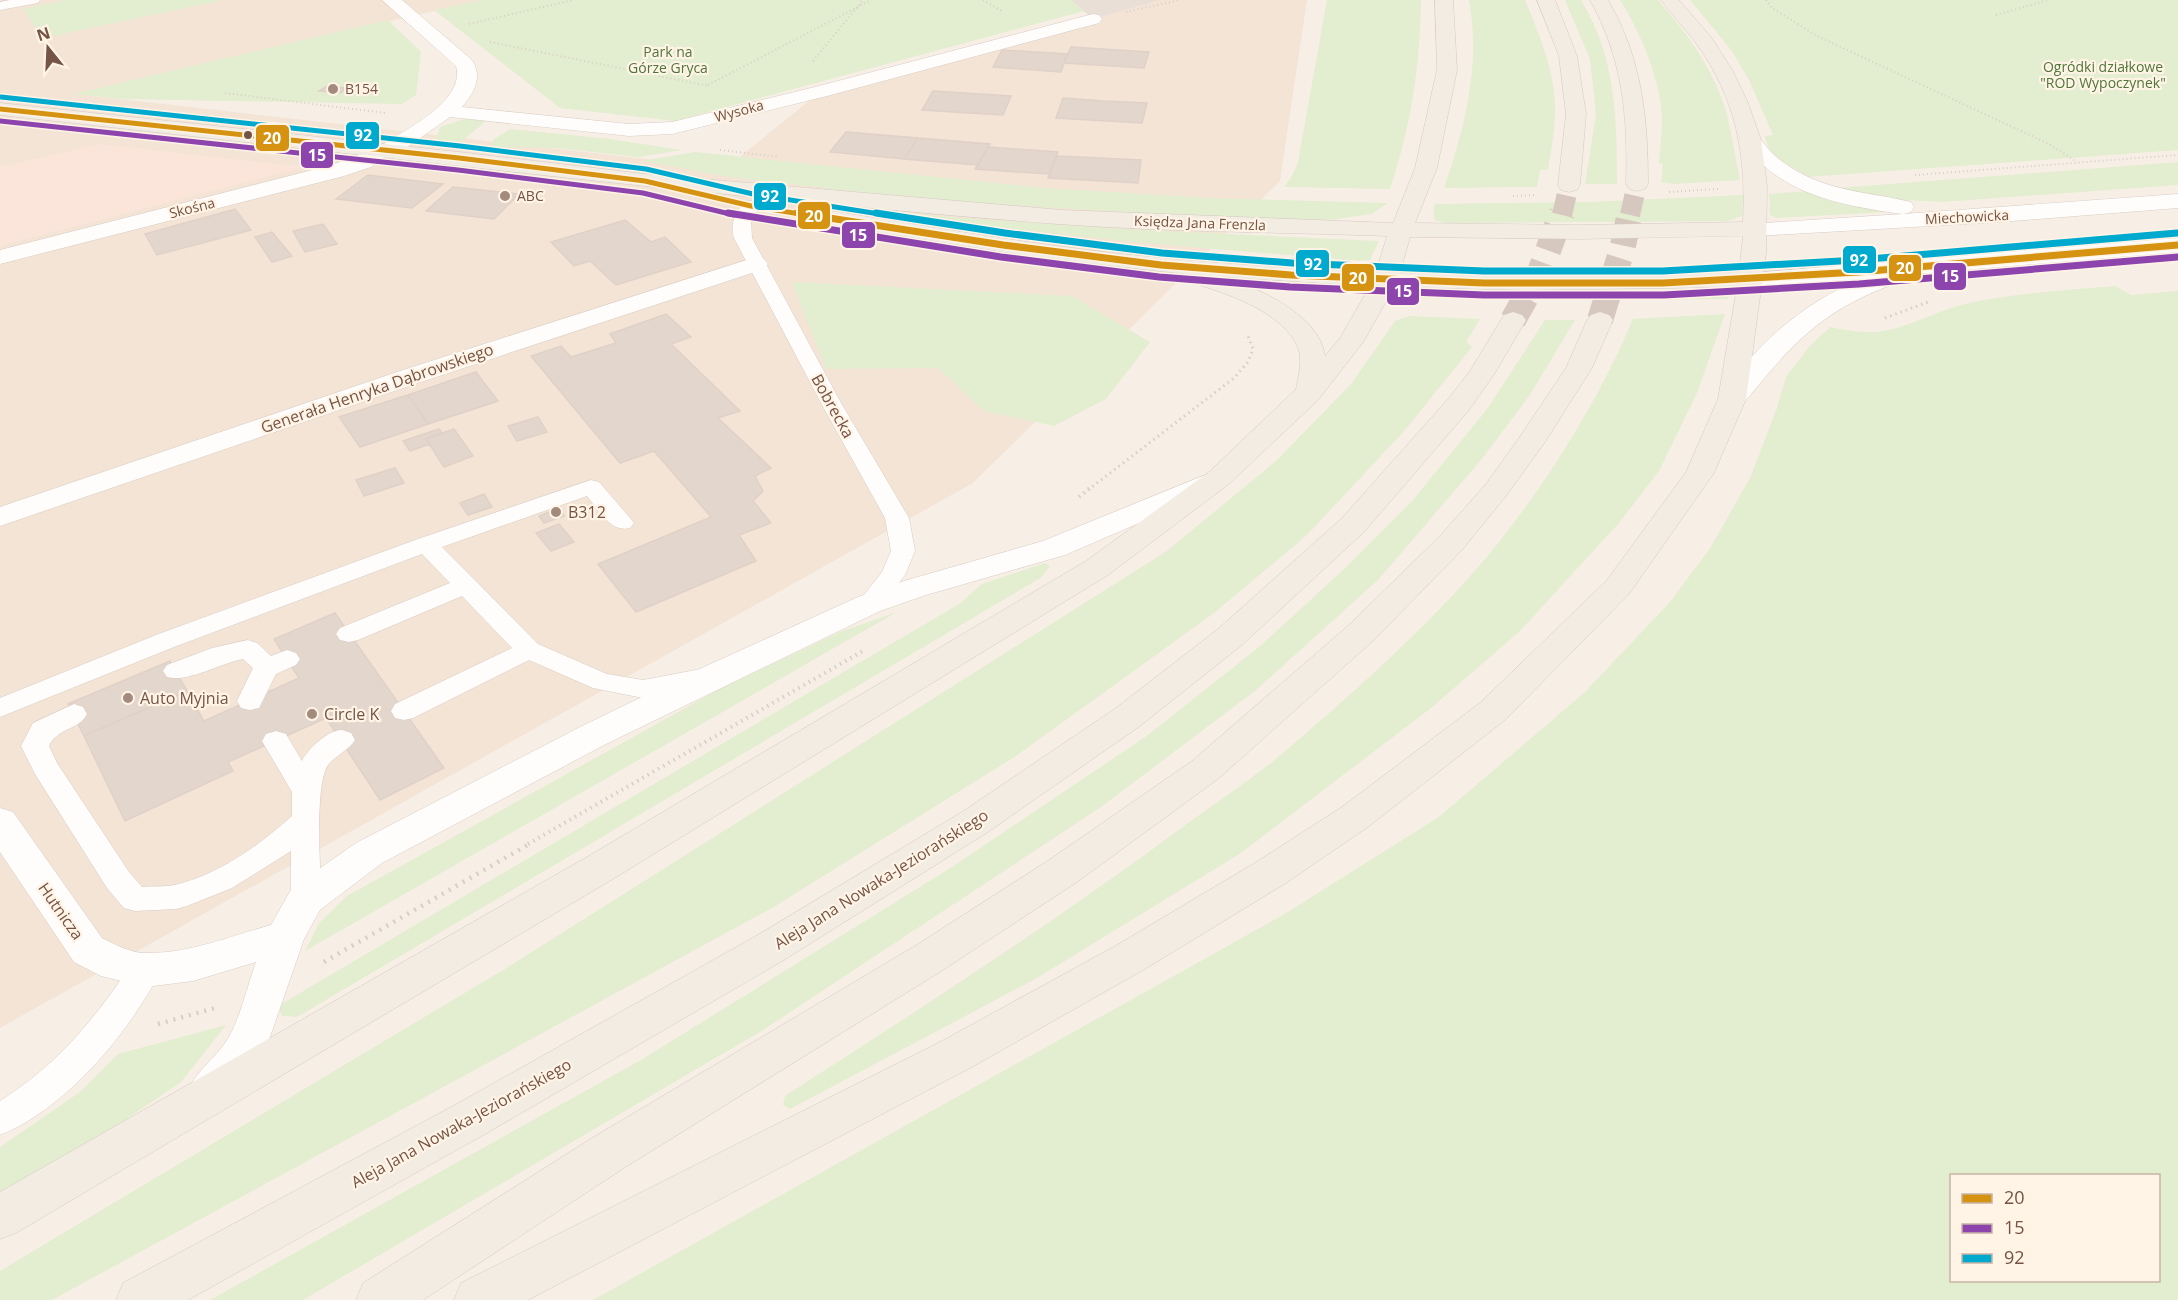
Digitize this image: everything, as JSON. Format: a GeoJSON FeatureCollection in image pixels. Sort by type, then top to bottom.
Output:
{"type":"FeatureCollection","features":[{"type":"Feature","properties":{"kind":"main road"},"geometry":{"type":"LineString","coordinates":[[0,1217],[600,867],[990,634],[1097,568],[1219,478],[1308,394],[1351,341],[1386,280],[1392,253],[1426,168],[1438,120],[1447,70],[1444,0]]}},
{"type":"Feature","properties":{"kind":"main road"},"geometry":{"type":"LineString","coordinates":[[1546,0],[1568,56],[1576,114],[1569,185]]}},
{"type":"Feature","properties":{"kind":"main road"},"geometry":{"type":"LineString","coordinates":[[1599,0],[1619,40],[1631,82],[1639,130],[1637,184]]}},
{"type":"Feature","properties":{"kind":"main road"},"geometry":{"type":"LineString","coordinates":[[478,1300],[957,1054],[1131,957],[1272,872],[1355,816],[1493,711],[1618,587],[1700,472],[1732,399],[1755,229],[1756,186],[1750,140],[1738,103],[1723,71],[1704,41],[1670,0]]}},
{"type":"Feature","properties":{"kind":"main road","name":"Księdza Jana Frenzla"},"geometry":{"type":"LineString","coordinates":[[2,110],[385,150],[645,181],[1062,217],[1402,231],[1579,232],[1755,229]]}},
{"type":"Feature","properties":{"kind":"main road","name":"Księdza Jana Frenzla"},"geometry":{"type":"LineString","coordinates":[[645,181],[752,206],[1003,244],[1161,265],[1386,280]]}},
{"type":"Feature","properties":{"kind":"main road"},"geometry":{"type":"LineString","coordinates":[[1161,265],[1251,294],[1277,309],[1291,321],[1311,348],[1311,380],[1308,394]]}},
{"type":"Feature","properties":{"kind":"main road"},"geometry":{"type":"LineString","coordinates":[[1386,280],[1586,284],[1749,279]]}},
{"type":"Feature","properties":{"kind":"main road","name":"Aleja Jana Nowaka-Jeziorańskiego"},"geometry":{"type":"LineString","coordinates":[[140,1300],[471,1119],[770,948],[966,828],[1099,737],[1230,637],[1353,525],[1459,404],[1482,373],[1513,320]]}},
{"type":"Feature","properties":{"kind":"main road"},"geometry":{"type":"LineString","coordinates":[[380,1300],[608,1153],[929,958],[1063,871],[1205,770],[1362,632],[1451,543],[1496,490],[1531,442],[1579,368],[1600,320]]}},
{"type":"Feature","properties":{"kind":"street"},"geometry":{"type":"LineString","coordinates":[[385,150],[446,111],[463,93],[469,74],[465,64],[391,0]]}},
{"type":"Feature","properties":{"kind":"street","name":"Wysoka"},"geometry":{"type":"LineString","coordinates":[[446,111],[594,127],[649,130],[690,124],[820,92],[1093,19]]}},
{"type":"Feature","properties":{"kind":"street"},"geometry":{"type":"LineString","coordinates":[[1750,140],[1765,159],[1778,168],[1806,183],[1842,196],[1886,205],[2000,215]]}},
{"type":"Feature","properties":{"kind":"street","name":"Skośna"},"geometry":{"type":"LineString","coordinates":[[0,257],[336,171],[363,162],[385,150]]}},
{"type":"Feature","properties":{"kind":"street","name":"Miechowicka"},"geometry":{"type":"LineString","coordinates":[[1755,229],[2000,215],[2178,201]]}},
{"type":"Feature","properties":{"kind":"street"},"geometry":{"type":"LineString","coordinates":[[1749,279],[2178,244]]}},
{"type":"Feature","properties":{"kind":"street"},"geometry":{"type":"LineString","coordinates":[[1732,399],[1791,331],[1818,309],[1846,293],[1896,275],[2006,259]]}},
{"type":"Feature","properties":{"kind":"street","name":"Generała Henryka Dąbrowskiego"},"geometry":{"type":"LineString","coordinates":[[0,517],[406,378],[756,264]]}},
{"type":"Feature","properties":{"kind":"street"},"geometry":{"type":"LineString","coordinates":[[193,1104],[228,1074],[247,1047],[285,937],[306,899],[369,853],[584,740],[716,675],[869,604],[915,588],[1054,548],[1219,478]]}},
{"type":"Feature","properties":{"kind":"street","name":"Hutnicza"},"geometry":{"type":"LineString","coordinates":[[0,822],[88,950],[115,964],[145,970],[193,964],[285,937]]}},
{"type":"Feature","properties":{"kind":"lane"},"geometry":{"type":"LineString","coordinates":[[0,6],[33,0]]}},
{"type":"Feature","properties":{"kind":"lane","name":"Bobrecka"},"geometry":{"type":"LineString","coordinates":[[752,206],[745,212],[740,229],[756,264],[831,403],[897,518],[903,551],[893,575],[869,604]]}},
{"type":"Feature","properties":{"kind":"lane"},"geometry":{"type":"LineString","coordinates":[[0,708],[165,641],[460,531],[591,487],[622,523]]}},
{"type":"Feature","properties":{"kind":"lane"},"geometry":{"type":"LineString","coordinates":[[426,544],[529,650],[602,682],[644,689],[716,675]]}},
{"type":"Feature","properties":{"kind":"lane"},"geometry":{"type":"LineString","coordinates":[[349,634],[466,585]]}},
{"type":"Feature","properties":{"kind":"lane"},"geometry":{"type":"LineString","coordinates":[[176,671],[221,654],[248,649],[260,659],[277,664],[250,700]]}},
{"type":"Feature","properties":{"kind":"lane"},"geometry":{"type":"LineString","coordinates":[[404,711],[529,650]]}},
{"type":"Feature","properties":{"kind":"lane"},"geometry":{"type":"LineString","coordinates":[[74,714],[43,730],[35,746],[45,767],[112,870],[135,899],[176,897],[221,880],[276,848],[306,806]]}},
{"type":"Feature","properties":{"kind":"lane"},"geometry":{"type":"LineString","coordinates":[[306,899],[306,806],[315,761],[341,740]]}},
{"type":"Feature","properties":{"kind":"lane"},"geometry":{"type":"LineString","coordinates":[[276,741],[306,806]]}},
{"type":"Feature","properties":{"kind":"lane"},"geometry":{"type":"LineString","coordinates":[[0,1119],[33,1098],[68,1070],[94,1041],[145,970]]}},
{"type":"Feature","properties":{"kind":"path"},"geometry":{"type":"LineString","coordinates":[[409,15],[448,29],[573,0]]}},
{"type":"Feature","properties":{"kind":"path"},"geometry":{"type":"LineString","coordinates":[[481,40],[781,100],[863,0]]}},
{"type":"Feature","properties":{"kind":"path"},"geometry":{"type":"LineString","coordinates":[[707,85],[871,0]]}},
{"type":"Feature","properties":{"kind":"path"},"geometry":{"type":"LineString","coordinates":[[1093,19],[1179,0]]}},
{"type":"Feature","properties":{"kind":"path"},"geometry":{"type":"LineString","coordinates":[[1766,0],[1772,8],[1817,36],[2049,144],[2077,162]]}},
{"type":"Feature","properties":{"kind":"path"},"geometry":{"type":"LineString","coordinates":[[1996,15],[2048,0]]}},
{"type":"Feature","properties":{"kind":"path"},"geometry":{"type":"LineString","coordinates":[[225,93],[395,114]]}},
{"type":"Feature","properties":{"kind":"path"},"geometry":{"type":"LineString","coordinates":[[716,149],[787,158]]}},
{"type":"Feature","properties":{"kind":"path"},"geometry":{"type":"LineString","coordinates":[[1908,175],[2178,155]]}},
{"type":"Feature","properties":{"kind":"path"},"geometry":{"type":"LineString","coordinates":[[1661,192],[1756,186]]}},
{"type":"Feature","properties":{"kind":"path"},"geometry":{"type":"LineString","coordinates":[[1506,196],[1539,195]]}},
{"type":"Feature","properties":{"kind":"path"},"geometry":{"type":"LineString","coordinates":[[1078,498],[1234,378],[1248,362],[1253,349],[1249,335],[1244,328]]}},
{"type":"Feature","properties":{"kind":"path"},"geometry":{"type":"LineString","coordinates":[[94,1041],[208,1011],[323,963],[865,650]]}},
{"type":"Feature","properties":{"kind":"shaded area"},"geometry":{"type":"Polygon","coordinates":[[[0,0],[482,0],[75,94],[726,168],[820,92],[1160,0],[1307,0],[1280,181],[973,483],[0,1028],[0,0]]]}},
{"type":"Feature","properties":{"kind":"shaded area"},"geometry":{"type":"Polygon","coordinates":[[[1071,0],[1160,0],[1093,19],[1071,0]]]}},
{"type":"Feature","properties":{"kind":"shaded area"},"geometry":{"type":"Polygon","coordinates":[[[100,144],[304,167],[0,246],[0,167],[100,144]]]}},
{"type":"Feature","properties":{"kind":"green space"},"geometry":{"type":"Polygon","coordinates":[[[65,0],[223,0],[43,38],[23,9],[65,0]]]}},
{"type":"Feature","properties":{"kind":"green space","name":"Park na Górze Gryca"},"geometry":{"type":"Polygon","coordinates":[[[482,0],[1071,0],[1084,11],[675,121],[560,108],[434,10],[482,0]]]}},
{"type":"Feature","properties":{"kind":"green space"},"geometry":{"type":"Polygon","coordinates":[[[1327,0],[1421,0],[1419,49],[1413,96],[1404,142],[1390,189],[1284,187],[1298,162],[1327,0]]]}},
{"type":"Feature","properties":{"kind":"green space"},"geometry":{"type":"Polygon","coordinates":[[[1469,0],[1525,0],[1541,40],[1553,82],[1555,118],[1548,170],[1540,170],[1537,187],[1444,188],[1469,95],[1473,48],[1469,0]]]}},
{"type":"Feature","properties":{"kind":"green space"},"geometry":{"type":"Polygon","coordinates":[[[1565,0],[1581,0],[1593,22],[1608,66],[1615,112],[1617,184],[1585,184],[1596,115],[1590,59],[1565,0]]]}},
{"type":"Feature","properties":{"kind":"green space"},"geometry":{"type":"Polygon","coordinates":[[[1620,0],[1658,0],[1698,52],[1707,66],[1726,111],[1740,180],[1674,184],[1661,182],[1663,164],[1659,163],[1662,120],[1658,90],[1642,42],[1620,0]]]}},
{"type":"Feature","properties":{"kind":"green space","name":"Ogródki działkowe \"ROD Wypoczynek\""},"geometry":{"type":"Polygon","coordinates":[[[1690,0],[2178,0],[2178,150],[1808,177],[1770,153],[1765,136],[1773,135],[1749,80],[1732,51],[1690,0]]]}},
{"type":"Feature","properties":{"kind":"green space"},"geometry":{"type":"Polygon","coordinates":[[[388,20],[421,52],[416,95],[402,104],[122,99],[73,94],[388,20]]]}},
{"type":"Feature","properties":{"kind":"green space"},"geometry":{"type":"Polygon","coordinates":[[[464,119],[486,121],[455,147],[440,142],[437,137],[440,127],[464,119]]]}},
{"type":"Feature","properties":{"kind":"green space"},"geometry":{"type":"Polygon","coordinates":[[[510,129],[610,139],[682,150],[639,157],[556,148],[492,147],[494,139],[510,129]]]}},
{"type":"Feature","properties":{"kind":"green space"},"geometry":{"type":"Polygon","coordinates":[[[695,152],[1044,188],[1209,198],[1388,203],[1371,214],[1330,220],[1194,217],[995,204],[859,192],[729,177],[642,161],[695,152]]]}},
{"type":"Feature","properties":{"kind":"green space"},"geometry":{"type":"Polygon","coordinates":[[[2178,162],[2178,185],[1942,202],[1888,199],[1837,188],[2178,162]]]}},
{"type":"Feature","properties":{"kind":"green space"},"geometry":{"type":"Polygon","coordinates":[[[1809,191],[1882,209],[1886,212],[1776,218],[1770,215],[1769,194],[1809,191]]]}},
{"type":"Feature","properties":{"kind":"green space"},"geometry":{"type":"Polygon","coordinates":[[[1743,195],[1742,216],[1728,221],[1447,223],[1435,220],[1433,213],[1435,204],[1590,202],[1743,195]]]}},
{"type":"Feature","properties":{"kind":"green space"},"geometry":{"type":"Polygon","coordinates":[[[774,199],[936,216],[1122,229],[1379,241],[1370,260],[1360,261],[1133,242],[768,202],[774,199]]]}},
{"type":"Feature","properties":{"kind":"green space"},"geometry":{"type":"Polygon","coordinates":[[[792,282],[1072,296],[1150,342],[1106,399],[1054,426],[984,411],[938,368],[826,369],[792,282]]]}},
{"type":"Feature","properties":{"kind":"green space"},"geometry":{"type":"Polygon","coordinates":[[[2115,286],[2131,295],[2178,291],[2178,1300],[593,1300],[1283,915],[1439,817],[1585,692],[1669,603],[1709,550],[1751,476],[1777,408],[1786,377],[1809,347],[1830,327],[1859,332],[1888,330],[1969,303],[2023,294],[2115,286]]]}},
{"type":"Feature","properties":{"kind":"green space"},"geometry":{"type":"Polygon","coordinates":[[[1415,292],[1555,294],[1723,292],[1730,296],[1728,299],[1403,298],[1415,292]]]}},
{"type":"Feature","properties":{"kind":"green space"},"geometry":{"type":"Polygon","coordinates":[[[1725,314],[1697,393],[1659,471],[1619,523],[1519,632],[1431,708],[1241,853],[1037,978],[790,1109],[783,1105],[785,1096],[1037,931],[1247,781],[1283,753],[1364,682],[1443,605],[1511,527],[1551,470],[1588,411],[1633,319],[1725,314]]]}},
{"type":"Feature","properties":{"kind":"green space"},"geometry":{"type":"Polygon","coordinates":[[[1409,316],[1480,319],[1466,342],[1472,347],[1405,430],[1307,535],[1214,613],[1016,756],[772,908],[52,1300],[0,1300],[0,1271],[508,967],[1167,551],[1277,460],[1351,384],[1395,321],[1409,316]]]}},
{"type":"Feature","properties":{"kind":"green space"},"geometry":{"type":"Polygon","coordinates":[[[1545,320],[1575,320],[1530,395],[1481,460],[1378,580],[1256,690],[1101,807],[763,1030],[303,1300],[210,1300],[641,1060],[952,867],[1148,735],[1259,647],[1341,572],[1413,500],[1487,409],[1545,320]]]}},
{"type":"Feature","properties":{"kind":"green space"},"geometry":{"type":"Polygon","coordinates":[[[1045,563],[1050,566],[1042,577],[297,1017],[282,1016],[278,1006],[959,604],[982,584],[1045,563]]]}},
{"type":"Feature","properties":{"kind":"green space"},"geometry":{"type":"Polygon","coordinates":[[[897,612],[305,951],[319,923],[347,896],[716,691],[840,632],[897,612]]]}},
{"type":"Feature","properties":{"kind":"green space"},"geometry":{"type":"Polygon","coordinates":[[[226,1025],[181,1082],[125,1120],[0,1194],[0,1147],[80,1092],[118,1054],[226,1025]]]}},
{"type":"Feature","properties":{"kind":"building"},"geometry":{"type":"Polygon","coordinates":[[[1071,47],[1149,52],[1144,68],[1064,63],[1071,47]]]}},
{"type":"Feature","properties":{"kind":"building"},"geometry":{"type":"Polygon","coordinates":[[[1002,50],[1067,54],[1061,72],[993,67],[1002,50]]]}},
{"type":"Feature","properties":{"kind":"building","name":"B154"},"geometry":{"type":"Polygon","coordinates":[[[327,86],[347,88],[340,93],[319,91],[327,86]]]}},
{"type":"Feature","properties":{"kind":"building"},"geometry":{"type":"Polygon","coordinates":[[[933,91],[1011,96],[1003,115],[922,110],[933,91]]]}},
{"type":"Feature","properties":{"kind":"building"},"geometry":{"type":"Polygon","coordinates":[[[1063,98],[1147,103],[1142,123],[1056,118],[1063,98]]]}},
{"type":"Feature","properties":{"kind":"building"},"geometry":{"type":"Polygon","coordinates":[[[846,132],[918,138],[904,159],[830,152],[846,132]]]}},
{"type":"Feature","properties":{"kind":"building"},"geometry":{"type":"Polygon","coordinates":[[[918,138],[990,144],[978,165],[904,159],[918,138]]]}},
{"type":"Feature","properties":{"kind":"building"},"geometry":{"type":"Polygon","coordinates":[[[988,147],[1058,152],[1049,174],[975,169],[988,147]]]}},
{"type":"Feature","properties":{"kind":"building"},"geometry":{"type":"Polygon","coordinates":[[[1057,156],[1141,160],[1138,183],[1048,178],[1057,156]]]}},
{"type":"Feature","properties":{"kind":"building"},"geometry":{"type":"Polygon","coordinates":[[[368,175],[443,184],[412,208],[336,199],[368,175]]]}},
{"type":"Feature","properties":{"kind":"building"},"geometry":{"type":"Polygon","coordinates":[[[453,187],[519,194],[494,219],[426,211],[453,187]]]}},
{"type":"Feature","properties":{"kind":"building"},"geometry":{"type":"Polygon","coordinates":[[[235,209],[251,230],[157,255],[145,234],[235,209]]]}},
{"type":"Feature","properties":{"kind":"building"},"geometry":{"type":"Polygon","coordinates":[[[625,220],[651,242],[665,237],[691,262],[616,285],[590,261],[574,266],[551,242],[625,220]]]}},
{"type":"Feature","properties":{"kind":"building"},"geometry":{"type":"Polygon","coordinates":[[[323,224],[337,244],[305,252],[293,231],[323,224]]]}},
{"type":"Feature","properties":{"kind":"building"},"geometry":{"type":"Polygon","coordinates":[[[272,232],[292,256],[272,262],[255,237],[272,232]]]}},
{"type":"Feature","properties":{"kind":"building"},"geometry":{"type":"Polygon","coordinates":[[[666,314],[691,337],[671,344],[740,411],[718,418],[771,468],[755,476],[763,491],[753,501],[771,523],[739,535],[756,561],[636,612],[598,564],[711,517],[654,451],[620,463],[531,356],[561,346],[571,357],[616,343],[610,334],[666,314]]]}},
{"type":"Feature","properties":{"kind":"building"},"geometry":{"type":"Polygon","coordinates":[[[476,372],[498,401],[428,424],[408,395],[476,372]]]}},
{"type":"Feature","properties":{"kind":"building"},"geometry":{"type":"Polygon","coordinates":[[[408,395],[428,424],[360,447],[339,417],[408,395]]]}},
{"type":"Feature","properties":{"kind":"building"},"geometry":{"type":"Polygon","coordinates":[[[538,417],[547,432],[517,441],[508,426],[538,417]]]}},
{"type":"Feature","properties":{"kind":"building"},"geometry":{"type":"Polygon","coordinates":[[[439,429],[442,433],[426,439],[430,444],[410,451],[403,441],[439,429]]]}},
{"type":"Feature","properties":{"kind":"building"},"geometry":{"type":"Polygon","coordinates":[[[454,429],[473,456],[444,467],[426,439],[454,429]]]}},
{"type":"Feature","properties":{"kind":"building"},"geometry":{"type":"Polygon","coordinates":[[[395,468],[404,483],[364,496],[356,480],[395,468]]]}},
{"type":"Feature","properties":{"kind":"building"},"geometry":{"type":"Polygon","coordinates":[[[484,494],[492,507],[468,515],[460,503],[484,494]]]}},
{"type":"Feature","properties":{"kind":"building","name":"B312"},"geometry":{"type":"Polygon","coordinates":[[[559,508],[564,516],[544,523],[539,516],[559,508]]]}},
{"type":"Feature","properties":{"kind":"building"},"geometry":{"type":"Polygon","coordinates":[[[559,524],[574,542],[551,551],[536,533],[559,524]]]}},
{"type":"Feature","properties":{"kind":"building","name":"Circle K"},"geometry":{"type":"Polygon","coordinates":[[[335,613],[444,768],[380,800],[326,718],[228,762],[233,771],[125,821],[84,736],[187,691],[204,721],[299,678],[274,639],[335,613]]]}},
{"type":"Feature","properties":{"kind":"building","name":"Auto Myjnia"},"geometry":{"type":"Polygon","coordinates":[[[170,661],[187,691],[84,736],[68,704],[170,661]]]}},
{"type":"Feature","properties":{"kind":"tunnel"},"geometry":{"type":"LineString","coordinates":[[1630,215],[1637,184]]}},
{"type":"Feature","properties":{"kind":"tunnel"},"geometry":{"type":"LineString","coordinates":[[1562,215],[1569,185]]}},
{"type":"Feature","properties":{"kind":"tunnel"},"geometry":{"type":"LineString","coordinates":[[1513,320],[1540,272],[1562,213]]}},
{"type":"Feature","properties":{"kind":"tunnel"},"geometry":{"type":"LineString","coordinates":[[1600,320],[1622,250],[1630,213]]}},
{"type":"Feature","properties":{"kind":"transit line","name":"92"},"geometry":{"type":"LineString","coordinates":[[1,97],[460,146],[646,169],[753,194],[1005,233],[1162,253],[1292,263],[1484,271],[1663,271],[1857,260],[2177,233]]}},
{"type":"Feature","properties":{"kind":"transit line","name":"20"},"geometry":{"type":"LineString","coordinates":[[0,109],[459,158],[645,181],[751,206],[1003,245],[1161,265],[1291,275],[1484,283],[1663,283],[1858,272],[2178,245]]}},
{"type":"Feature","properties":{"kind":"transit line","name":"15"},"geometry":{"type":"LineString","coordinates":[[0,121],[458,170],[643,193],[749,218],[1001,257],[1159,277],[1290,287],[1484,295],[1664,295],[1859,284],[2178,257]]}},
{"type":"Feature","properties":{"kind":"place","name":"B154"},"geometry":{"type":"Point","coordinates":[333,89]}},
{"type":"Feature","properties":{"kind":"place","name":"ABC"},"geometry":{"type":"Point","coordinates":[505,196]}},
{"type":"Feature","properties":{"kind":"place","name":"B312"},"geometry":{"type":"Point","coordinates":[556,512]}},
{"type":"Feature","properties":{"kind":"place","name":"Auto Myjnia"},"geometry":{"type":"Point","coordinates":[128,698]}},
{"type":"Feature","properties":{"kind":"place","name":"Circle K"},"geometry":{"type":"Point","coordinates":[312,714]}}]}
